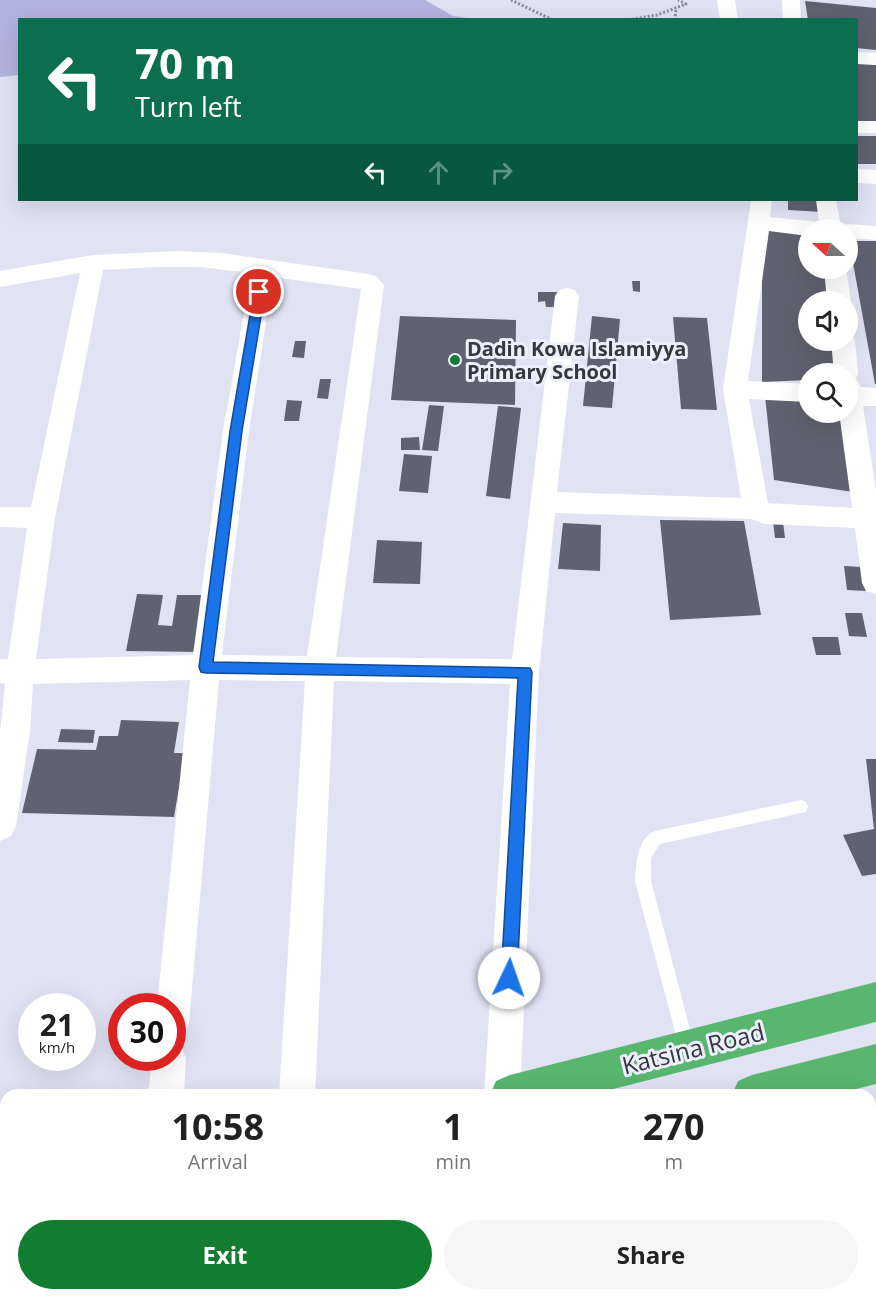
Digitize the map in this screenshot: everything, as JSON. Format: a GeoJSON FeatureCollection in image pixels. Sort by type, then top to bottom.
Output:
{"type":"FeatureCollection","features":[{"type":"Feature","properties":{"kind":"highway","name":"Katsina Road"},"geometry":{"type":"LineString","coordinates":[[534,1089],[876,1002]]}},
{"type":"Feature","properties":{"kind":"highway"},"geometry":{"type":"LineString","coordinates":[[787,1089],[857,1077]]}},
{"type":"Feature","properties":{"kind":"street"},"geometry":{"type":"LineString","coordinates":[[726,0],[729,18]]}},
{"type":"Feature","properties":{"kind":"street"},"geometry":{"type":"LineString","coordinates":[[791,0],[792,18]]}},
{"type":"Feature","properties":{"kind":"street"},"geometry":{"type":"LineString","coordinates":[[858,58],[876,59]]}},
{"type":"Feature","properties":{"kind":"street"},"geometry":{"type":"LineString","coordinates":[[858,127],[876,127]]}},
{"type":"Feature","properties":{"kind":"street"},"geometry":{"type":"LineString","coordinates":[[858,176],[876,177]]}},
{"type":"Feature","properties":{"kind":"street"},"geometry":{"type":"LineString","coordinates":[[756,509],[735,389],[762,201]]}},
{"type":"Feature","properties":{"kind":"street"},"geometry":{"type":"LineString","coordinates":[[826,201],[829,219]]}},
{"type":"Feature","properties":{"kind":"street"},"geometry":{"type":"LineString","coordinates":[[758,223],[767,226],[798,228]]}},
{"type":"Feature","properties":{"kind":"street"},"geometry":{"type":"LineString","coordinates":[[858,232],[876,233]]}},
{"type":"Feature","properties":{"kind":"street"},"geometry":{"type":"LineString","coordinates":[[0,279],[93,263],[189,257],[369,282],[373,285],[320,668],[297,1089]]}},
{"type":"Feature","properties":{"kind":"street"},"geometry":{"type":"LineString","coordinates":[[0,826],[15,731],[10,671],[93,263]]}},
{"type":"Feature","properties":{"kind":"street"},"geometry":{"type":"LineString","coordinates":[[175,993],[206,667],[236,431],[263,268]]}},
{"type":"Feature","properties":{"kind":"street"},"geometry":{"type":"LineString","coordinates":[[502,1089],[525,672],[567,296]]}},
{"type":"Feature","properties":{"kind":"street"},"geometry":{"type":"LineString","coordinates":[[735,389],[798,392]]}},
{"type":"Feature","properties":{"kind":"street"},"geometry":{"type":"LineString","coordinates":[[858,391],[876,397]]}},
{"type":"Feature","properties":{"kind":"street"},"geometry":{"type":"LineString","coordinates":[[854,423],[871,518],[876,583]]}},
{"type":"Feature","properties":{"kind":"street"},"geometry":{"type":"LineString","coordinates":[[543,502],[756,509],[764,514],[871,518]]}},
{"type":"Feature","properties":{"kind":"street"},"geometry":{"type":"LineString","coordinates":[[0,517],[42,518]]}},
{"type":"Feature","properties":{"kind":"street"},"geometry":{"type":"LineString","coordinates":[[10,671],[206,667],[525,672]]}},
{"type":"Feature","properties":{"kind":"street"},"geometry":{"type":"LineString","coordinates":[[166,1089],[168,1071]]}},
{"type":"Feature","properties":{"kind":"lane"},"geometry":{"type":"LineString","coordinates":[[687,1050],[643,881],[644,857],[655,838],[801,807]]}},
{"type":"Feature","properties":{"kind":"path"},"geometry":{"type":"LineString","coordinates":[[511,0],[549,18]]}},
{"type":"Feature","properties":{"kind":"path"},"geometry":{"type":"LineString","coordinates":[[640,18],[657,15],[686,4],[678,0]]}},
{"type":"Feature","properties":{"kind":"path"},"geometry":{"type":"LineString","coordinates":[[675,18],[676,8]]}},
{"type":"Feature","properties":{"kind":"water"},"geometry":{"type":"Polygon","coordinates":[[[0,0],[425,0],[453,16],[467,18],[18,18],[18,75],[0,77],[0,0]]]}},
{"type":"Feature","properties":{"kind":"building"},"geometry":{"type":"Polygon","coordinates":[[[805,1],[876,8],[876,50],[858,48],[858,18],[808,18],[805,1]]]}},
{"type":"Feature","properties":{"kind":"building"},"geometry":{"type":"Polygon","coordinates":[[[858,63],[876,65],[876,123],[858,121],[858,63]]]}},
{"type":"Feature","properties":{"kind":"building"},"geometry":{"type":"Polygon","coordinates":[[[858,136],[876,136],[876,164],[858,164],[858,136]]]}},
{"type":"Feature","properties":{"kind":"building"},"geometry":{"type":"Polygon","coordinates":[[[788,201],[821,201],[823,212],[788,210],[788,201]]]}},
{"type":"Feature","properties":{"kind":"building"},"geometry":{"type":"Polygon","coordinates":[[[762,227],[798,232],[798,279],[830,279],[832,291],[798,291],[798,351],[838,351],[839,363],[798,363],[798,380],[762,382],[762,227]]]}},
{"type":"Feature","properties":{"kind":"building"},"geometry":{"type":"Polygon","coordinates":[[[858,241],[876,241],[875,384],[856,279],[858,279],[858,241]]]}},
{"type":"Feature","properties":{"kind":"building"},"geometry":{"type":"Polygon","coordinates":[[[632,281],[640,281],[640,292],[633,291],[632,281]]]}},
{"type":"Feature","properties":{"kind":"building"},"geometry":{"type":"Polygon","coordinates":[[[538,292],[560,292],[562,307],[546,307],[545,301],[538,302],[538,292]]]}},
{"type":"Feature","properties":{"kind":"building","name":"Dadin Kowa Islamiyya Primary School"},"geometry":{"type":"Polygon","coordinates":[[[400,316],[516,320],[515,405],[391,400],[400,316]]]}},
{"type":"Feature","properties":{"kind":"building"},"geometry":{"type":"Polygon","coordinates":[[[592,316],[620,319],[612,408],[583,406],[592,316]]]}},
{"type":"Feature","properties":{"kind":"building"},"geometry":{"type":"Polygon","coordinates":[[[673,317],[707,318],[717,410],[681,409],[673,317]]]}},
{"type":"Feature","properties":{"kind":"building"},"geometry":{"type":"Polygon","coordinates":[[[295,341],[306,341],[304,358],[292,357],[295,341]]]}},
{"type":"Feature","properties":{"kind":"building"},"geometry":{"type":"Polygon","coordinates":[[[320,379],[331,379],[328,399],[317,398],[320,379]]]}},
{"type":"Feature","properties":{"kind":"building"},"geometry":{"type":"Polygon","coordinates":[[[765,396],[798,397],[798,423],[844,423],[853,492],[774,480],[765,396]]]}},
{"type":"Feature","properties":{"kind":"building"},"geometry":{"type":"Polygon","coordinates":[[[287,400],[302,401],[299,421],[284,421],[287,400]]]}},
{"type":"Feature","properties":{"kind":"building"},"geometry":{"type":"Polygon","coordinates":[[[429,405],[444,406],[438,451],[422,450],[429,405]]]}},
{"type":"Feature","properties":{"kind":"building"},"geometry":{"type":"Polygon","coordinates":[[[498,406],[521,408],[510,499],[486,496],[498,406]]]}},
{"type":"Feature","properties":{"kind":"building"},"geometry":{"type":"Polygon","coordinates":[[[419,437],[420,450],[401,450],[401,438],[419,437]]]}},
{"type":"Feature","properties":{"kind":"building"},"geometry":{"type":"Polygon","coordinates":[[[404,454],[432,456],[428,493],[399,491],[404,454]]]}},
{"type":"Feature","properties":{"kind":"building"},"geometry":{"type":"Polygon","coordinates":[[[660,520],[744,521],[761,615],[670,620],[660,520]]]}},
{"type":"Feature","properties":{"kind":"building"},"geometry":{"type":"Polygon","coordinates":[[[773,522],[783,522],[785,538],[775,538],[773,522]]]}},
{"type":"Feature","properties":{"kind":"building"},"geometry":{"type":"Polygon","coordinates":[[[563,523],[601,525],[600,571],[558,569],[563,523]]]}},
{"type":"Feature","properties":{"kind":"building"},"geometry":{"type":"Polygon","coordinates":[[[377,540],[422,542],[420,584],[373,583],[377,540]]]}},
{"type":"Feature","properties":{"kind":"building"},"geometry":{"type":"Polygon","coordinates":[[[844,566],[862,567],[866,591],[847,590],[844,566]]]}},
{"type":"Feature","properties":{"kind":"building"},"geometry":{"type":"Polygon","coordinates":[[[137,594],[163,595],[158,625],[172,626],[177,595],[208,595],[200,652],[126,651],[137,594]]]}},
{"type":"Feature","properties":{"kind":"building"},"geometry":{"type":"Polygon","coordinates":[[[845,613],[862,613],[867,637],[849,636],[845,613]]]}},
{"type":"Feature","properties":{"kind":"building"},"geometry":{"type":"Polygon","coordinates":[[[812,637],[838,637],[841,655],[816,655],[812,637]]]}},
{"type":"Feature","properties":{"kind":"building"},"geometry":{"type":"Polygon","coordinates":[[[121,720],[179,722],[174,753],[185,753],[174,817],[22,813],[37,749],[96,750],[99,736],[118,736],[121,720]]]}},
{"type":"Feature","properties":{"kind":"building"},"geometry":{"type":"Polygon","coordinates":[[[61,729],[95,730],[93,743],[58,742],[61,729]]]}},
{"type":"Feature","properties":{"kind":"building"},"geometry":{"type":"Polygon","coordinates":[[[866,759],[876,759],[876,874],[862,876],[843,835],[874,829],[866,759]]]}},
{"type":"Feature","properties":{"kind":"place","name":"Dadin Kowa Islamiyya Primary School"},"geometry":{"type":"Point","coordinates":[455,360]}},
{"type":"Feature","properties":{"kind":"route"},"geometry":{"type":"LineString","coordinates":[[259,292],[236,431],[206,667],[525,672],[509,978]]}}]}
